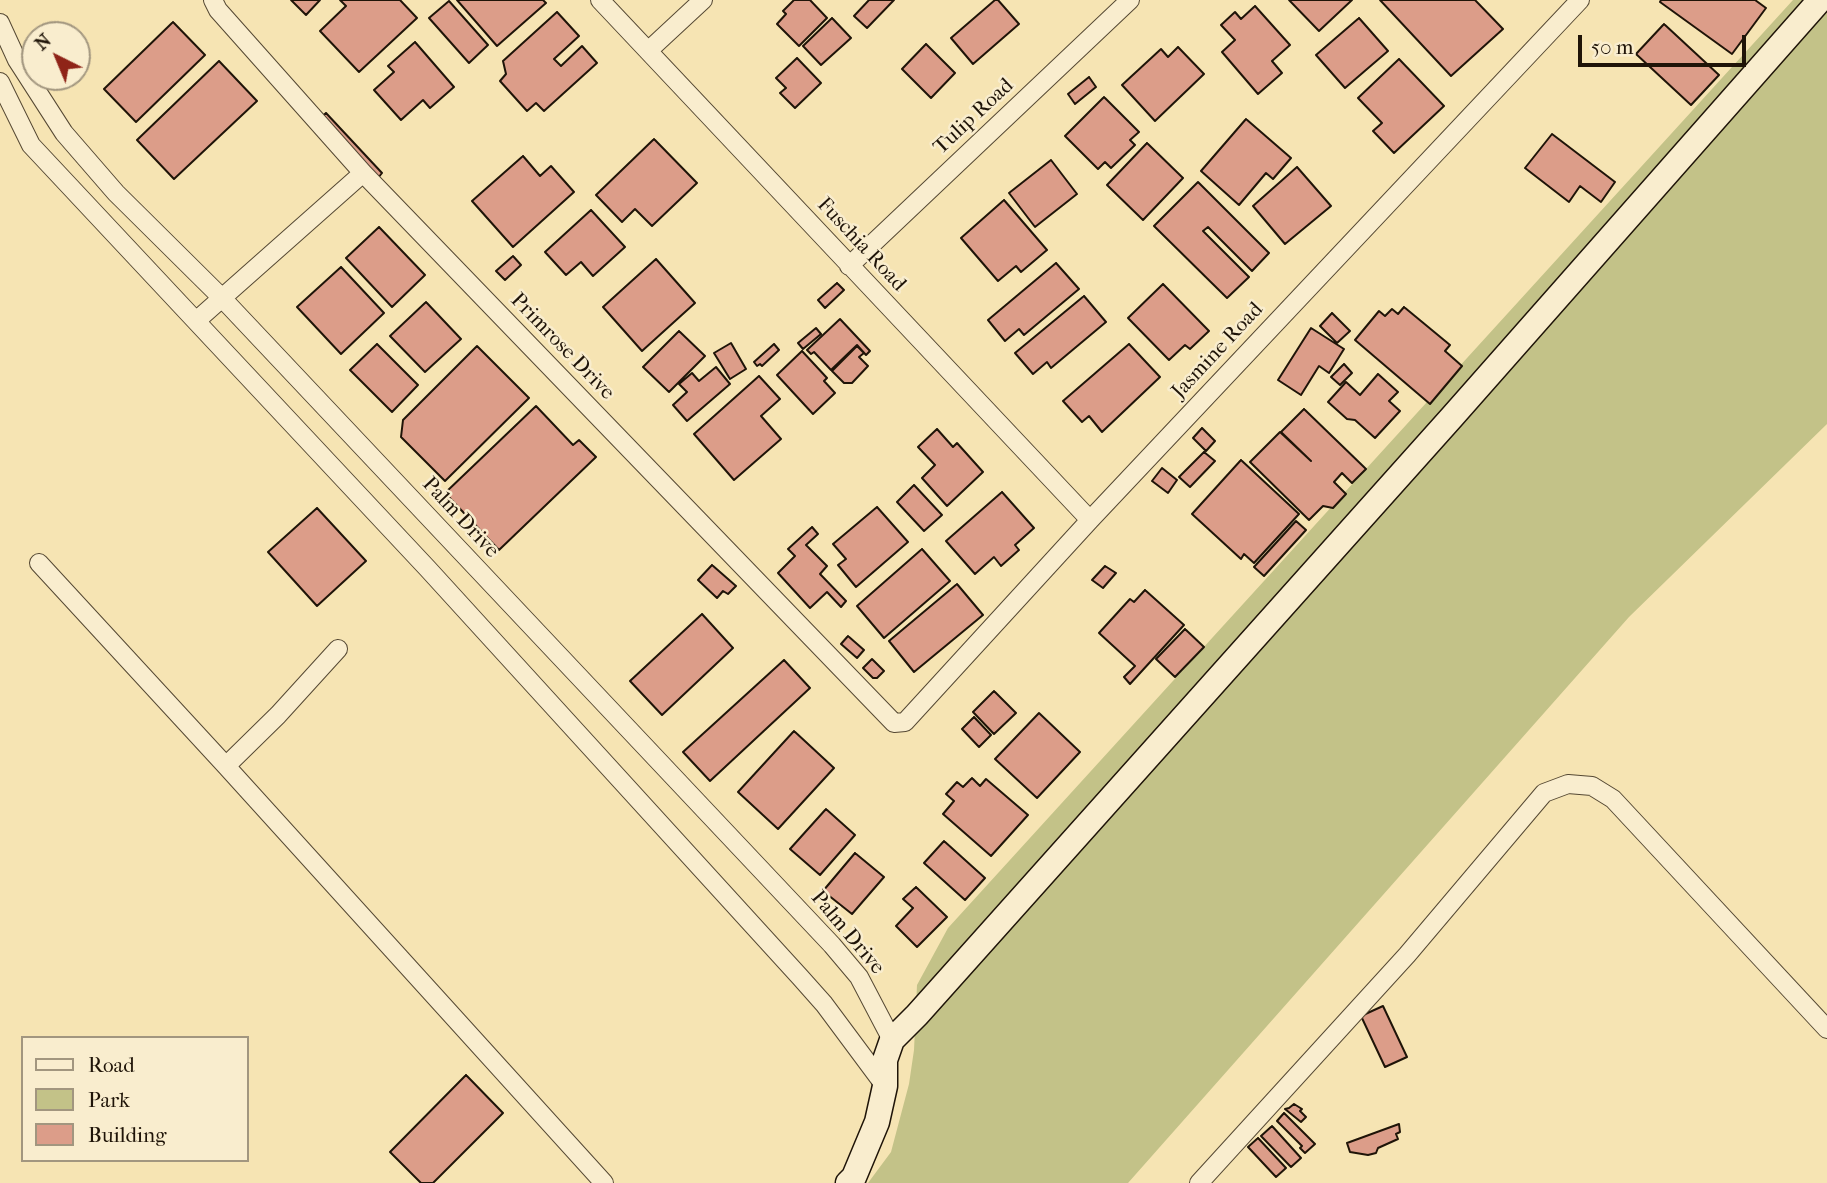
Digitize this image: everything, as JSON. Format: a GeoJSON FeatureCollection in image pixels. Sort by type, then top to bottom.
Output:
{"type":"FeatureCollection","features":[{"type":"Feature","properties":{"kind":"street","name":"Fuschia Road"},"geometry":{"type":"LineString","coordinates":[[600,0],[1090,520]]}},
{"type":"Feature","properties":{"kind":"street"},"geometry":{"type":"LineString","coordinates":[[648,51],[703,0]]}},
{"type":"Feature","properties":{"kind":"street","name":"Tulip Road"},"geometry":{"type":"LineString","coordinates":[[849,266],[1130,0]]}},
{"type":"Feature","properties":{"kind":"street","name":"Jasmine Road"},"geometry":{"type":"LineString","coordinates":[[887,718],[894,723],[905,722],[1090,520],[1580,0]]}},
{"type":"Feature","properties":{"kind":"street"},"geometry":{"type":"LineString","coordinates":[[848,1183],[854,1177],[877,1122],[885,1087],[885,1060],[892,1040],[1452,417],[1820,0]]}},
{"type":"Feature","properties":{"kind":"street","name":"Primrose Drive"},"geometry":{"type":"LineString","coordinates":[[220,4],[363,173],[887,718]]}},
{"type":"Feature","properties":{"kind":"street","name":"Palm Drive"},"geometry":{"type":"LineString","coordinates":[[0,23],[17,60],[64,133],[116,193],[222,298],[832,945],[859,977],[892,1040]]}},
{"type":"Feature","properties":{"kind":"street"},"geometry":{"type":"LineString","coordinates":[[0,82],[31,145],[428,569],[800,977],[824,1004],[885,1087]]}},
{"type":"Feature","properties":{"kind":"street"},"geometry":{"type":"LineString","coordinates":[[196,321],[363,173]]}},
{"type":"Feature","properties":{"kind":"street"},"geometry":{"type":"LineString","coordinates":[[39,563],[604,1183]]}},
{"type":"Feature","properties":{"kind":"street"},"geometry":{"type":"LineString","coordinates":[[226,766],[278,715],[338,649]]}},
{"type":"Feature","properties":{"kind":"street"},"geometry":{"type":"LineString","coordinates":[[1199,1183],[1407,955],[1544,793],[1568,784],[1592,786],[1613,799],[1827,1028]]}},
{"type":"Feature","properties":{"kind":"green space"},"geometry":{"type":"Polygon","coordinates":[[[1793,0],[1827,0],[1827,424],[1629,617],[1128,1183],[868,1183],[891,1152],[909,1084],[914,1050],[917,985],[948,928],[1793,0]]]}},
{"type":"Feature","properties":{"kind":"building"},"geometry":{"type":"Polygon","coordinates":[[[291,0],[320,0],[306,15],[291,0]]]}},
{"type":"Feature","properties":{"kind":"building"},"geometry":{"type":"Polygon","coordinates":[[[340,0],[400,0],[417,18],[359,72],[320,31],[346,6],[340,0]]]}},
{"type":"Feature","properties":{"kind":"building"},"geometry":{"type":"Polygon","coordinates":[[[457,0],[543,0],[546,3],[497,46],[457,0]]]}},
{"type":"Feature","properties":{"kind":"building"},"geometry":{"type":"Polygon","coordinates":[[[794,0],[810,0],[827,18],[799,46],[777,24],[786,14],[783,11],[794,0]]]}},
{"type":"Feature","properties":{"kind":"building"},"geometry":{"type":"Polygon","coordinates":[[[869,0],[894,0],[867,28],[854,16],[869,0]]]}},
{"type":"Feature","properties":{"kind":"building"},"geometry":{"type":"Polygon","coordinates":[[[998,0],[1019,24],[973,64],[951,38],[998,0]]]}},
{"type":"Feature","properties":{"kind":"building"},"geometry":{"type":"Polygon","coordinates":[[[1289,0],[1352,0],[1319,31],[1289,0]]]}},
{"type":"Feature","properties":{"kind":"building"},"geometry":{"type":"Polygon","coordinates":[[[1380,0],[1475,0],[1503,29],[1451,76],[1380,0]]]}},
{"type":"Feature","properties":{"kind":"building"},"geometry":{"type":"Polygon","coordinates":[[[1755,0],[1766,8],[1732,54],[1660,2],[1755,0]]]}},
{"type":"Feature","properties":{"kind":"building"},"geometry":{"type":"Polygon","coordinates":[[[449,1],[488,45],[469,63],[429,18],[449,1]]]}},
{"type":"Feature","properties":{"kind":"building"},"geometry":{"type":"Polygon","coordinates":[[[1255,6],[1290,45],[1272,61],[1282,73],[1258,94],[1222,52],[1235,40],[1221,25],[1235,12],[1241,19],[1255,6]]]}},
{"type":"Feature","properties":{"kind":"building"},"geometry":{"type":"Polygon","coordinates":[[[557,12],[579,36],[554,59],[561,66],[582,46],[597,63],[544,111],[536,103],[527,111],[500,81],[506,74],[503,61],[557,12]]]}},
{"type":"Feature","properties":{"kind":"building"},"geometry":{"type":"Polygon","coordinates":[[[832,18],[851,38],[821,65],[803,46],[832,18]]]}},
{"type":"Feature","properties":{"kind":"building"},"geometry":{"type":"Polygon","coordinates":[[[1359,18],[1388,51],[1345,88],[1316,55],[1359,18]]]}},
{"type":"Feature","properties":{"kind":"building"},"geometry":{"type":"Polygon","coordinates":[[[173,22],[205,55],[136,122],[104,89],[173,22]]]}},
{"type":"Feature","properties":{"kind":"building"},"geometry":{"type":"Polygon","coordinates":[[[1664,24],[1719,75],[1691,105],[1636,54],[1664,24]]]}},
{"type":"Feature","properties":{"kind":"building"},"geometry":{"type":"Polygon","coordinates":[[[415,42],[454,87],[430,108],[423,100],[401,120],[374,90],[394,72],[388,66],[415,42]]]}},
{"type":"Feature","properties":{"kind":"building"},"geometry":{"type":"Polygon","coordinates":[[[926,44],[955,73],[931,98],[902,69],[926,44]]]}},
{"type":"Feature","properties":{"kind":"building"},"geometry":{"type":"Polygon","coordinates":[[[1178,47],[1204,74],[1155,121],[1122,85],[1161,49],[1168,57],[1178,47]]]}},
{"type":"Feature","properties":{"kind":"building"},"geometry":{"type":"Polygon","coordinates":[[[797,58],[821,83],[795,108],[780,93],[786,88],[776,78],[797,58]]]}},
{"type":"Feature","properties":{"kind":"building"},"geometry":{"type":"Polygon","coordinates":[[[1399,59],[1444,106],[1394,153],[1373,131],[1382,123],[1358,98],[1399,59]]]}},
{"type":"Feature","properties":{"kind":"building"},"geometry":{"type":"Polygon","coordinates":[[[219,61],[257,101],[174,179],[137,140],[219,61]]]}},
{"type":"Feature","properties":{"kind":"building"},"geometry":{"type":"Polygon","coordinates":[[[1089,77],[1096,87],[1075,104],[1068,94],[1089,77]]]}},
{"type":"Feature","properties":{"kind":"building"},"geometry":{"type":"Polygon","coordinates":[[[1104,97],[1139,132],[1130,140],[1135,145],[1111,168],[1105,162],[1098,169],[1065,136],[1104,97]]]}},
{"type":"Feature","properties":{"kind":"building"},"geometry":{"type":"Polygon","coordinates":[[[326,113],[382,173],[378,178],[321,117],[326,113]]]}},
{"type":"Feature","properties":{"kind":"building"},"geometry":{"type":"Polygon","coordinates":[[[1246,119],[1291,158],[1273,179],[1266,173],[1239,205],[1201,171],[1246,119]]]}},
{"type":"Feature","properties":{"kind":"building"},"geometry":{"type":"Polygon","coordinates":[[[1552,134],[1615,182],[1601,202],[1580,186],[1569,202],[1525,168],[1552,134]]]}},
{"type":"Feature","properties":{"kind":"building"},"geometry":{"type":"Polygon","coordinates":[[[654,139],[697,183],[652,226],[635,209],[622,222],[596,195],[654,139]]]}},
{"type":"Feature","properties":{"kind":"building"},"geometry":{"type":"Polygon","coordinates":[[[1147,143],[1183,178],[1143,220],[1107,185],[1147,143]]]}},
{"type":"Feature","properties":{"kind":"building"},"geometry":{"type":"Polygon","coordinates":[[[523,156],[540,176],[551,166],[574,192],[513,247],[472,201],[523,156]]]}},
{"type":"Feature","properties":{"kind":"building"},"geometry":{"type":"Polygon","coordinates":[[[1051,160],[1077,194],[1035,227],[1009,193],[1051,160]]]}},
{"type":"Feature","properties":{"kind":"building"},"geometry":{"type":"Polygon","coordinates":[[[1297,167],[1331,206],[1285,244],[1253,206],[1297,167]]]}},
{"type":"Feature","properties":{"kind":"building"},"geometry":{"type":"Polygon","coordinates":[[[1198,182],[1269,253],[1252,271],[1208,227],[1203,231],[1249,277],[1227,298],[1154,226],[1198,182]]]}},
{"type":"Feature","properties":{"kind":"building"},"geometry":{"type":"Polygon","coordinates":[[[1004,200],[1047,250],[1021,272],[1016,266],[998,281],[961,238],[1004,200]]]}},
{"type":"Feature","properties":{"kind":"building"},"geometry":{"type":"Polygon","coordinates":[[[591,210],[625,247],[593,276],[581,262],[566,275],[545,252],[591,210]]]}},
{"type":"Feature","properties":{"kind":"building"},"geometry":{"type":"Polygon","coordinates":[[[379,227],[425,275],[392,307],[346,258],[379,227]]]}},
{"type":"Feature","properties":{"kind":"building"},"geometry":{"type":"Polygon","coordinates":[[[513,256],[521,265],[505,280],[496,271],[513,256]]]}},
{"type":"Feature","properties":{"kind":"building"},"geometry":{"type":"Polygon","coordinates":[[[656,259],[695,303],[642,351],[603,307],[656,259]]]}},
{"type":"Feature","properties":{"kind":"building"},"geometry":{"type":"Polygon","coordinates":[[[1056,263],[1079,289],[1024,335],[1019,329],[1005,341],[988,320],[1056,263]]]}},
{"type":"Feature","properties":{"kind":"building"},"geometry":{"type":"Polygon","coordinates":[[[341,267],[384,313],[341,354],[297,307],[341,267]]]}},
{"type":"Feature","properties":{"kind":"building"},"geometry":{"type":"Polygon","coordinates":[[[837,283],[844,290],[825,308],[818,300],[837,283]]]}},
{"type":"Feature","properties":{"kind":"building"},"geometry":{"type":"Polygon","coordinates":[[[1163,284],[1209,331],[1190,349],[1185,345],[1169,360],[1128,318],[1163,284]]]}},
{"type":"Feature","properties":{"kind":"building"},"geometry":{"type":"Polygon","coordinates":[[[1084,296],[1106,322],[1051,368],[1047,362],[1033,374],[1015,353],[1084,296]]]}},
{"type":"Feature","properties":{"kind":"building"},"geometry":{"type":"Polygon","coordinates":[[[426,302],[461,339],[425,372],[390,336],[426,302]]]}},
{"type":"Feature","properties":{"kind":"building"},"geometry":{"type":"Polygon","coordinates":[[[1404,307],[1450,345],[1445,351],[1462,366],[1430,404],[1355,340],[1379,311],[1385,316],[1392,309],[1398,314],[1404,307]]]}},
{"type":"Feature","properties":{"kind":"building"},"geometry":{"type":"Polygon","coordinates":[[[1332,313],[1350,331],[1337,343],[1320,326],[1332,313]]]}},
{"type":"Feature","properties":{"kind":"building"},"geometry":{"type":"Polygon","coordinates":[[[840,319],[870,351],[866,355],[857,345],[831,370],[814,352],[811,354],[807,350],[840,319]]]}},
{"type":"Feature","properties":{"kind":"building"},"geometry":{"type":"Polygon","coordinates":[[[816,328],[821,334],[803,349],[798,343],[816,328]]]}},
{"type":"Feature","properties":{"kind":"building"},"geometry":{"type":"Polygon","coordinates":[[[1311,328],[1344,349],[1329,373],[1319,366],[1301,395],[1278,380],[1311,328]]]}},
{"type":"Feature","properties":{"kind":"building"},"geometry":{"type":"Polygon","coordinates":[[[679,331],[705,356],[669,392],[643,367],[679,331]]]}},
{"type":"Feature","properties":{"kind":"building"},"geometry":{"type":"Polygon","coordinates":[[[731,343],[746,369],[730,379],[714,353],[731,343]]]}},
{"type":"Feature","properties":{"kind":"building"},"geometry":{"type":"Polygon","coordinates":[[[377,344],[418,385],[392,412],[350,370],[377,344]]]}},
{"type":"Feature","properties":{"kind":"building"},"geometry":{"type":"Polygon","coordinates":[[[774,344],[779,350],[762,366],[757,366],[754,362],[774,344]]]}},
{"type":"Feature","properties":{"kind":"building"},"geometry":{"type":"Polygon","coordinates":[[[1129,344],[1160,377],[1102,432],[1089,416],[1082,422],[1063,401],[1129,344]]]}},
{"type":"Feature","properties":{"kind":"building"},"geometry":{"type":"Polygon","coordinates":[[[477,346],[529,398],[445,481],[401,437],[403,420],[477,346]]]}},
{"type":"Feature","properties":{"kind":"building"},"geometry":{"type":"Polygon","coordinates":[[[857,346],[864,353],[859,357],[868,366],[852,383],[844,383],[832,371],[857,346]]]}},
{"type":"Feature","properties":{"kind":"building"},"geometry":{"type":"Polygon","coordinates":[[[802,351],[827,378],[824,381],[835,393],[813,414],[777,375],[802,351]]]}},
{"type":"Feature","properties":{"kind":"building"},"geometry":{"type":"Polygon","coordinates":[[[1344,364],[1352,373],[1340,385],[1331,377],[1344,364]]]}},
{"type":"Feature","properties":{"kind":"building"},"geometry":{"type":"Polygon","coordinates":[[[716,367],[730,384],[687,421],[673,405],[687,392],[679,384],[692,373],[699,381],[716,367]]]}},
{"type":"Feature","properties":{"kind":"building"},"geometry":{"type":"Polygon","coordinates":[[[1378,374],[1398,392],[1389,401],[1400,411],[1375,438],[1355,420],[1347,419],[1328,402],[1346,382],[1360,395],[1378,374]]]}},
{"type":"Feature","properties":{"kind":"building"},"geometry":{"type":"Polygon","coordinates":[[[759,376],[780,399],[761,416],[781,439],[734,480],[694,434],[759,376]]]}},
{"type":"Feature","properties":{"kind":"building"},"geometry":{"type":"Polygon","coordinates":[[[536,406],[573,445],[579,440],[596,457],[499,550],[445,493],[536,406]]]}},
{"type":"Feature","properties":{"kind":"building"},"geometry":{"type":"Polygon","coordinates":[[[1304,409],[1366,469],[1352,483],[1342,473],[1334,482],[1346,494],[1333,508],[1323,506],[1309,520],[1250,462],[1280,432],[1311,461],[1281,432],[1304,409]]]}},
{"type":"Feature","properties":{"kind":"building"},"geometry":{"type":"Polygon","coordinates":[[[1202,428],[1215,441],[1206,451],[1193,438],[1202,428]]]}},
{"type":"Feature","properties":{"kind":"building"},"geometry":{"type":"Polygon","coordinates":[[[937,429],[953,447],[957,443],[983,472],[947,506],[922,478],[935,465],[918,447],[937,429]]]}},
{"type":"Feature","properties":{"kind":"building"},"geometry":{"type":"Polygon","coordinates":[[[1204,452],[1215,461],[1190,487],[1179,477],[1204,452]]]}},
{"type":"Feature","properties":{"kind":"building"},"geometry":{"type":"Polygon","coordinates":[[[1241,460],[1299,514],[1254,563],[1244,554],[1241,559],[1192,514],[1241,460]]]}},
{"type":"Feature","properties":{"kind":"building"},"geometry":{"type":"Polygon","coordinates":[[[1162,468],[1177,480],[1168,493],[1152,481],[1162,468]]]}},
{"type":"Feature","properties":{"kind":"building"},"geometry":{"type":"Polygon","coordinates":[[[914,485],[942,515],[924,531],[897,502],[914,485]]]}},
{"type":"Feature","properties":{"kind":"building"},"geometry":{"type":"Polygon","coordinates":[[[1002,492],[1034,528],[1015,545],[1019,550],[1001,566],[994,557],[975,574],[946,541],[1002,492]]]}},
{"type":"Feature","properties":{"kind":"building"},"geometry":{"type":"Polygon","coordinates":[[[877,507],[908,542],[856,587],[838,565],[846,559],[833,544],[877,507]]]}},
{"type":"Feature","properties":{"kind":"building"},"geometry":{"type":"Polygon","coordinates":[[[317,508],[366,561],[317,606],[268,552],[317,508]]]}},
{"type":"Feature","properties":{"kind":"building"},"geometry":{"type":"Polygon","coordinates":[[[1296,521],[1306,530],[1264,576],[1254,567],[1296,521]]]}},
{"type":"Feature","properties":{"kind":"building"},"geometry":{"type":"Polygon","coordinates":[[[812,527],[818,534],[806,545],[827,566],[820,574],[846,601],[841,607],[827,592],[810,608],[778,573],[795,556],[788,549],[812,527]]]}},
{"type":"Feature","properties":{"kind":"building"},"geometry":{"type":"Polygon","coordinates":[[[922,549],[950,581],[884,638],[857,606],[922,549]]]}},
{"type":"Feature","properties":{"kind":"building"},"geometry":{"type":"Polygon","coordinates":[[[712,565],[736,586],[728,594],[723,591],[717,598],[698,580],[712,565]]]}},
{"type":"Feature","properties":{"kind":"building"},"geometry":{"type":"Polygon","coordinates":[[[1105,566],[1116,573],[1103,588],[1092,580],[1105,566]]]}},
{"type":"Feature","properties":{"kind":"building"},"geometry":{"type":"Polygon","coordinates":[[[957,584],[983,615],[914,672],[889,641],[957,584]]]}},
{"type":"Feature","properties":{"kind":"building"},"geometry":{"type":"Polygon","coordinates":[[[1145,590],[1184,625],[1130,684],[1124,677],[1135,666],[1099,633],[1130,599],[1134,602],[1145,590]]]}},
{"type":"Feature","properties":{"kind":"building"},"geometry":{"type":"Polygon","coordinates":[[[702,614],[733,648],[662,715],[630,681],[702,614]]]}},
{"type":"Feature","properties":{"kind":"building"},"geometry":{"type":"Polygon","coordinates":[[[1185,629],[1204,647],[1175,677],[1156,659],[1185,629]]]}},
{"type":"Feature","properties":{"kind":"building"},"geometry":{"type":"Polygon","coordinates":[[[848,636],[864,650],[857,658],[841,644],[848,636]]]}},
{"type":"Feature","properties":{"kind":"building"},"geometry":{"type":"Polygon","coordinates":[[[872,659],[884,671],[877,678],[873,678],[863,668],[872,659]]]}},
{"type":"Feature","properties":{"kind":"building"},"geometry":{"type":"Polygon","coordinates":[[[784,660],[810,688],[710,781],[683,752],[784,660]]]}},
{"type":"Feature","properties":{"kind":"building"},"geometry":{"type":"Polygon","coordinates":[[[994,691],[1016,713],[994,734],[973,712],[994,691]]]}},
{"type":"Feature","properties":{"kind":"building"},"geometry":{"type":"Polygon","coordinates":[[[1039,713],[1080,752],[1037,798],[995,759],[1039,713]]]}},
{"type":"Feature","properties":{"kind":"building"},"geometry":{"type":"Polygon","coordinates":[[[974,717],[991,735],[979,747],[962,729],[974,717]]]}},
{"type":"Feature","properties":{"kind":"building"},"geometry":{"type":"Polygon","coordinates":[[[794,731],[834,768],[778,829],[738,792],[794,731]]]}},
{"type":"Feature","properties":{"kind":"building"},"geometry":{"type":"Polygon","coordinates":[[[972,778],[980,786],[986,779],[1028,815],[991,856],[943,814],[954,801],[946,794],[957,782],[963,787],[972,778]]]}},
{"type":"Feature","properties":{"kind":"building"},"geometry":{"type":"Polygon","coordinates":[[[826,809],[855,835],[820,875],[790,849],[826,809]]]}},
{"type":"Feature","properties":{"kind":"building"},"geometry":{"type":"Polygon","coordinates":[[[944,841],[985,878],[965,900],[924,863],[944,841]]]}},
{"type":"Feature","properties":{"kind":"building"},"geometry":{"type":"Polygon","coordinates":[[[855,853],[884,877],[852,914],[823,891],[855,853]]]}},
{"type":"Feature","properties":{"kind":"building"},"geometry":{"type":"Polygon","coordinates":[[[916,887],[947,917],[917,947],[896,926],[913,908],[903,899],[916,887]]]}},
{"type":"Feature","properties":{"kind":"building"},"geometry":{"type":"Polygon","coordinates":[[[1383,1006],[1407,1057],[1385,1067],[1361,1016],[1383,1006]]]}},
{"type":"Feature","properties":{"kind":"building"},"geometry":{"type":"Polygon","coordinates":[[[466,1075],[503,1113],[433,1183],[421,1183],[390,1152],[466,1075]]]}},
{"type":"Feature","properties":{"kind":"building"},"geometry":{"type":"Polygon","coordinates":[[[1294,1104],[1302,1109],[1300,1111],[1306,1117],[1301,1122],[1285,1109],[1294,1104]]]}},
{"type":"Feature","properties":{"kind":"building"},"geometry":{"type":"Polygon","coordinates":[[[1284,1113],[1315,1144],[1305,1153],[1300,1148],[1302,1146],[1277,1121],[1284,1113]]]}},
{"type":"Feature","properties":{"kind":"building"},"geometry":{"type":"Polygon","coordinates":[[[1399,1124],[1400,1132],[1396,1134],[1398,1139],[1378,1148],[1376,1153],[1368,1155],[1350,1152],[1347,1143],[1399,1124]]]}},
{"type":"Feature","properties":{"kind":"building"},"geometry":{"type":"Polygon","coordinates":[[[1272,1126],[1301,1158],[1291,1167],[1261,1136],[1272,1126]]]}},
{"type":"Feature","properties":{"kind":"building"},"geometry":{"type":"Polygon","coordinates":[[[1258,1138],[1286,1168],[1276,1177],[1248,1147],[1258,1138]]]}}]}
